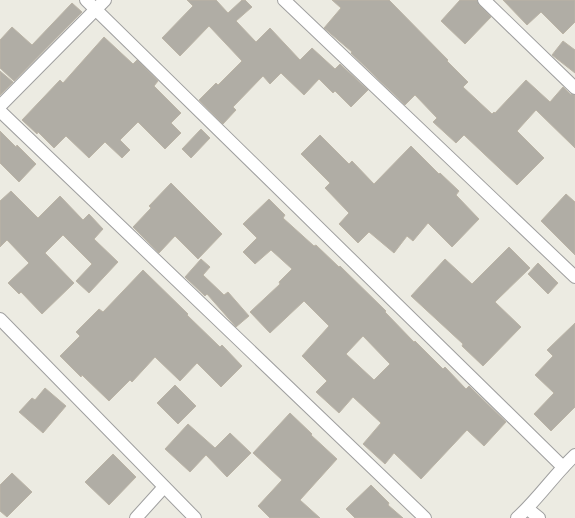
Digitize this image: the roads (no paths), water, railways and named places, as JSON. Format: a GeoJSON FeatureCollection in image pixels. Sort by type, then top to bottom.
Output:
{"type":"FeatureCollection","features":[{"type":"Feature","properties":{"kind":"street"},"geometry":{"type":"LineString","coordinates":[[86,0],[563,466]]}},
{"type":"Feature","properties":{"kind":"street"},"geometry":{"type":"LineString","coordinates":[[0,106],[105,0]]}},
{"type":"Feature","properties":{"kind":"street"},"geometry":{"type":"LineString","coordinates":[[284,0],[575,278]]}},
{"type":"Feature","properties":{"kind":"street"},"geometry":{"type":"LineString","coordinates":[[484,0],[575,88]]}},
{"type":"Feature","properties":{"kind":"street"},"geometry":{"type":"LineString","coordinates":[[0,111],[425,518]]}},
{"type":"Feature","properties":{"kind":"street"},"geometry":{"type":"LineString","coordinates":[[0,319],[195,518]]}},
{"type":"Feature","properties":{"kind":"street"},"geometry":{"type":"LineString","coordinates":[[517,518],[528,508],[563,466],[575,455]]}},
{"type":"Feature","properties":{"kind":"street"},"geometry":{"type":"LineString","coordinates":[[136,518],[164,488]]}},
{"type":"Feature","properties":{"kind":"street"},"geometry":{"type":"LineString","coordinates":[[528,508],[539,518]]}}]}
